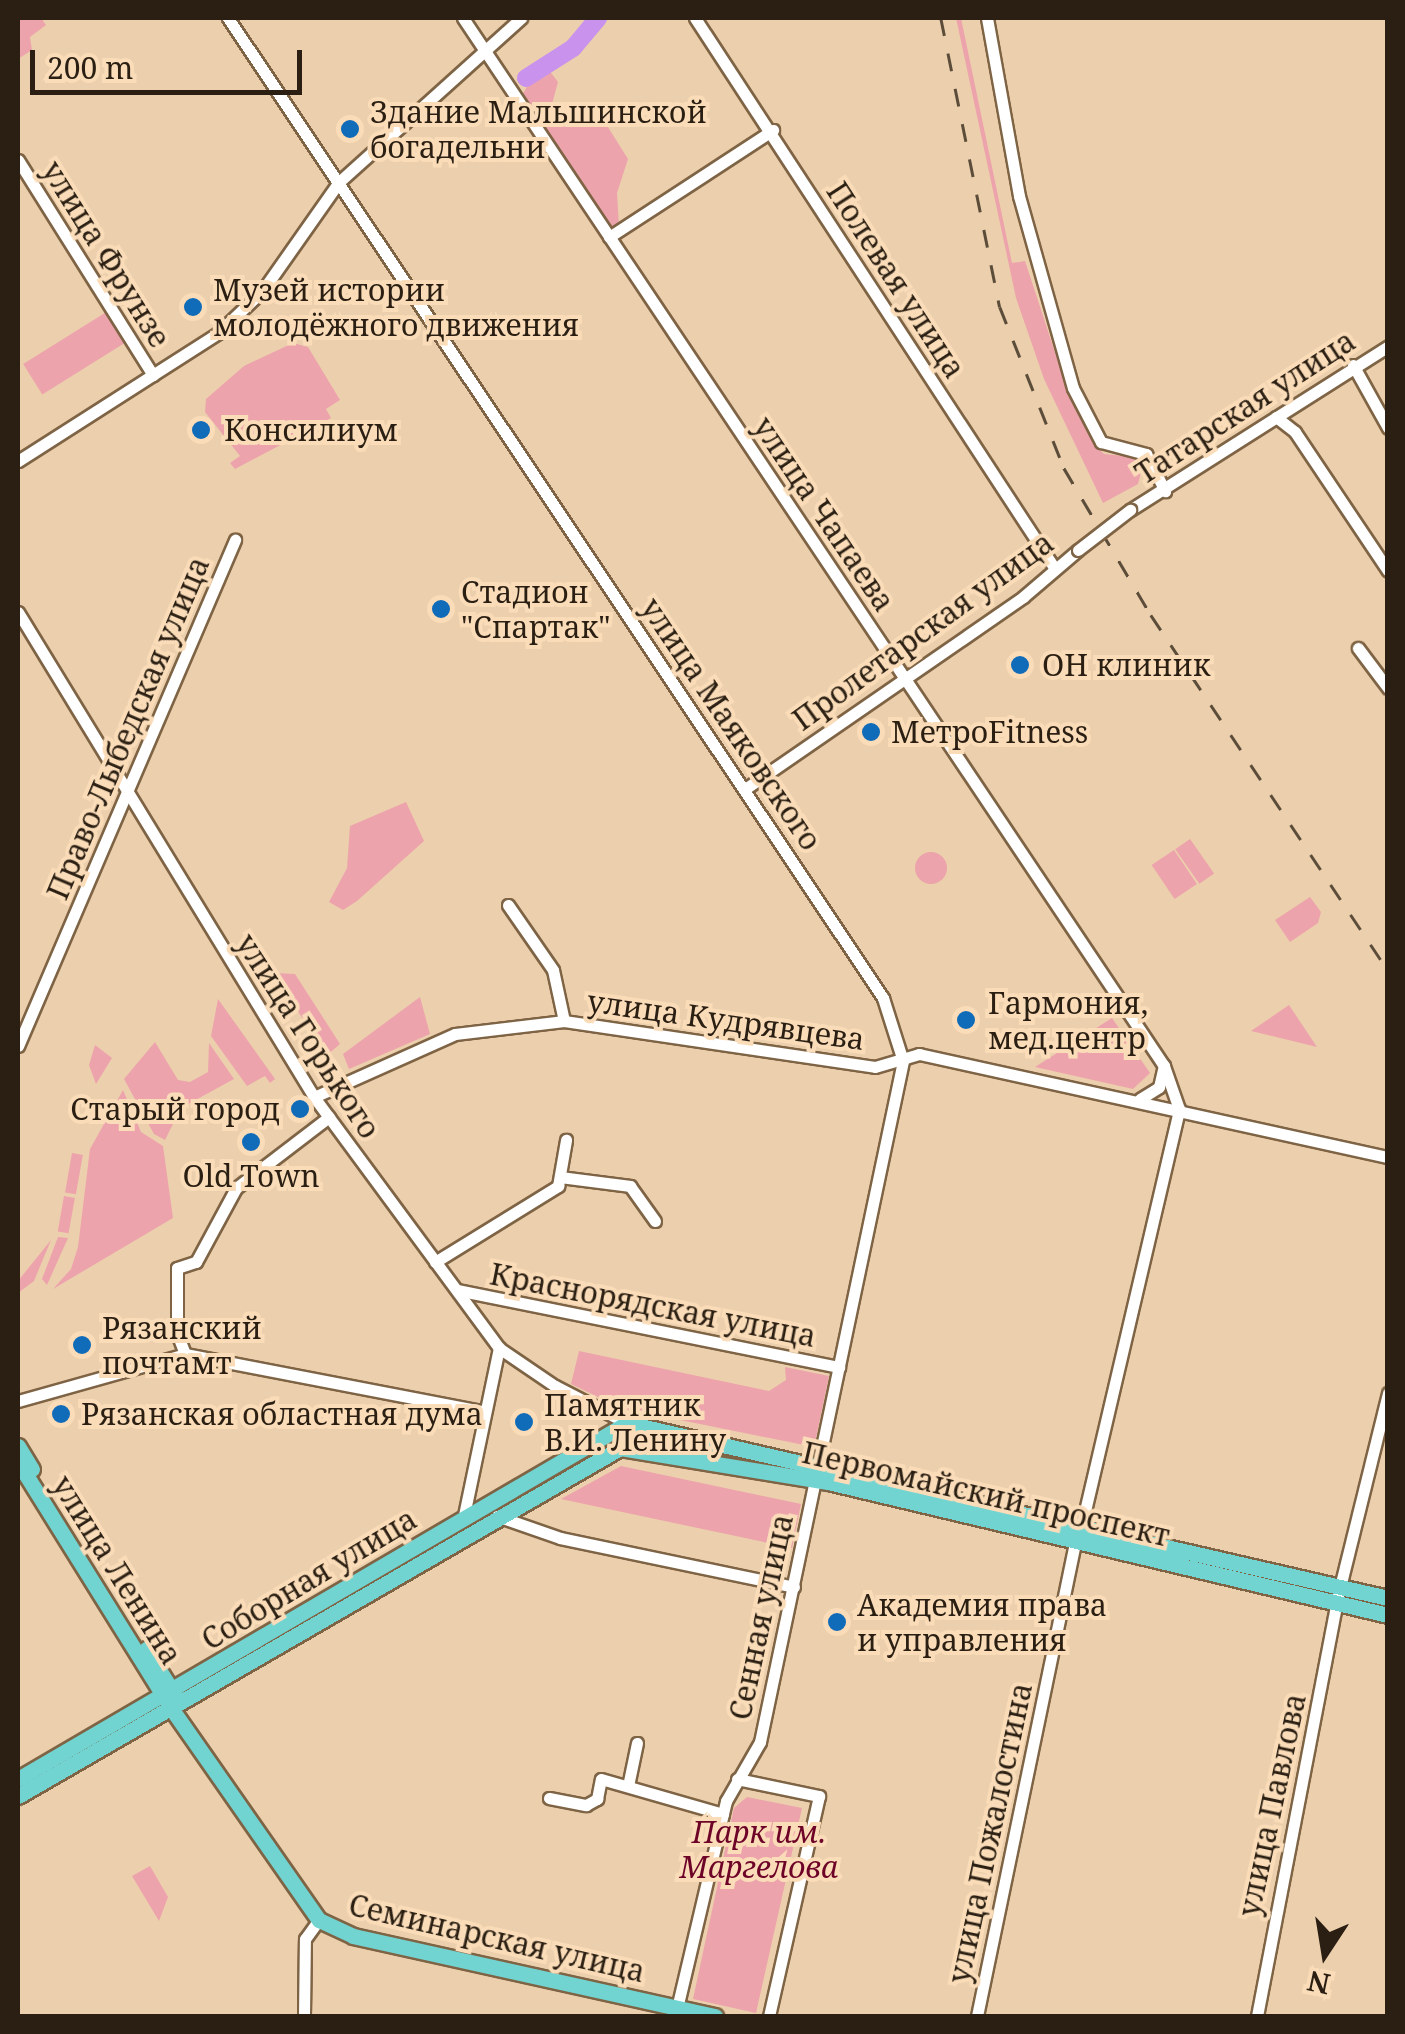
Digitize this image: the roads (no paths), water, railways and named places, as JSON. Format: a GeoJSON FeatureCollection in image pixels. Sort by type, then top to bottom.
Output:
{"type":"FeatureCollection","features":[{"type":"Feature","properties":{"kind":"main road","name":"Первомайский проспект"},"geometry":{"type":"LineString","coordinates":[[627,1423],[816,1473],[1338,1595],[1388,1615]]}},
{"type":"Feature","properties":{"kind":"main road","name":"Соборная улица"},"geometry":{"type":"LineString","coordinates":[[18,1796],[627,1423]]}},
{"type":"Feature","properties":{"kind":"main road","name":"улица Ленина"},"geometry":{"type":"LineString","coordinates":[[18,1446],[171,1699]]}},
{"type":"Feature","properties":{"kind":"main road","name":"Первомайский проспект"},"geometry":{"type":"LineString","coordinates":[[620,1448],[816,1473]]}},
{"type":"Feature","properties":{"kind":"main road","name":"Соборная улица"},"geometry":{"type":"LineString","coordinates":[[18,1779],[171,1699],[620,1448]]}},
{"type":"Feature","properties":{"kind":"main road","name":"улица Ленина"},"geometry":{"type":"LineString","coordinates":[[18,1462],[171,1699]]}},
{"type":"Feature","properties":{"kind":"main road","name":"Первомайский проспект"},"geometry":{"type":"LineString","coordinates":[[1338,1595],[1388,1598]]}},
{"type":"Feature","properties":{"kind":"main road","name":"Семинарская улица"},"geometry":{"type":"LineString","coordinates":[[171,1699],[319,1920],[353,1936],[715,2016]]}},
{"type":"Feature","properties":{"kind":"street","name":"улица Маяковского"},"geometry":{"type":"LineString","coordinates":[[228,18],[883,998],[903,1061],[816,1473]]}},
{"type":"Feature","properties":{"kind":"street","name":"улица Чапаева"},"geometry":{"type":"LineString","coordinates":[[463,18],[1164,1066],[1179,1109]]}},
{"type":"Feature","properties":{"kind":"street"},"geometry":{"type":"LineString","coordinates":[[18,461],[218,333],[263,290],[338,182],[521,18]]}},
{"type":"Feature","properties":{"kind":"street","name":"Полевая улица"},"geometry":{"type":"LineString","coordinates":[[695,18],[773,130],[1055,569]]}},
{"type":"Feature","properties":{"kind":"street"},"geometry":{"type":"LineString","coordinates":[[987,18],[1019,196],[1073,388],[1101,442],[1146,454],[1165,491]]}},
{"type":"Feature","properties":{"kind":"street"},"geometry":{"type":"LineString","coordinates":[[609,237],[773,130]]}},
{"type":"Feature","properties":{"kind":"street","name":"улица Фрунзе"},"geometry":{"type":"LineString","coordinates":[[18,160],[153,375]]}},
{"type":"Feature","properties":{"kind":"street","name":"Татарская улица"},"geometry":{"type":"LineString","coordinates":[[1130,510],[1165,491],[1352,365],[1388,346]]}},
{"type":"Feature","properties":{"kind":"street"},"geometry":{"type":"LineString","coordinates":[[1352,365],[1388,428]]}},
{"type":"Feature","properties":{"kind":"street"},"geometry":{"type":"LineString","coordinates":[[1276,417],[1295,432],[1388,572]]}},
{"type":"Feature","properties":{"kind":"street","name":"Пролетарская улица"},"geometry":{"type":"LineString","coordinates":[[745,790],[905,680],[1130,510]]}},
{"type":"Feature","properties":{"kind":"street","name":"Право-Лыбедская улица"},"geometry":{"type":"LineString","coordinates":[[18,1046],[129,797],[235,540]]}},
{"type":"Feature","properties":{"kind":"street","name":"улица Горького"},"geometry":{"type":"LineString","coordinates":[[18,612],[214,939],[314,1096],[499,1348],[555,1386],[627,1423]]}},
{"type":"Feature","properties":{"kind":"street"},"geometry":{"type":"LineString","coordinates":[[1358,648],[1388,688]]}},
{"type":"Feature","properties":{"kind":"street"},"geometry":{"type":"LineString","coordinates":[[508,905],[553,970],[564,1022]]}},
{"type":"Feature","properties":{"kind":"street","name":"улица Кудрявцева"},"geometry":{"type":"LineString","coordinates":[[314,1096],[455,1034],[564,1022],[875,1067],[920,1054],[1388,1157]]}},
{"type":"Feature","properties":{"kind":"street"},"geometry":{"type":"LineString","coordinates":[[1137,1100],[1154,1094],[1164,1066]]}},
{"type":"Feature","properties":{"kind":"street"},"geometry":{"type":"LineString","coordinates":[[1156,1104],[1165,1101],[1171,1086]]}},
{"type":"Feature","properties":{"kind":"street","name":"улица Пожалостина"},"geometry":{"type":"LineString","coordinates":[[978,2016],[1078,1536],[1179,1109]]}},
{"type":"Feature","properties":{"kind":"street"},"geometry":{"type":"LineString","coordinates":[[185,1354],[174,1296],[177,1268],[196,1262],[236,1188],[329,1117]]}},
{"type":"Feature","properties":{"kind":"street"},"geometry":{"type":"LineString","coordinates":[[435,1262],[558,1186],[566,1140]]}},
{"type":"Feature","properties":{"kind":"street"},"geometry":{"type":"LineString","coordinates":[[560,1177],[630,1186],[655,1221]]}},
{"type":"Feature","properties":{"kind":"street","name":"Краснорядская улица"},"geometry":{"type":"LineString","coordinates":[[457,1290],[840,1368]]}},
{"type":"Feature","properties":{"kind":"street"},"geometry":{"type":"LineString","coordinates":[[463,1520],[499,1348]]}},
{"type":"Feature","properties":{"kind":"street"},"geometry":{"type":"LineString","coordinates":[[18,1401],[185,1354],[480,1411]]}},
{"type":"Feature","properties":{"kind":"street","name":"улица Павлова"},"geometry":{"type":"LineString","coordinates":[[1258,2015],[1338,1595],[1388,1393]]}},
{"type":"Feature","properties":{"kind":"street","name":"Сенная улица"},"geometry":{"type":"LineString","coordinates":[[677,2008],[723,1814],[738,1778],[760,1742],[816,1473]]}},
{"type":"Feature","properties":{"kind":"street"},"geometry":{"type":"LineString","coordinates":[[497,1516],[560,1538],[794,1587]]}},
{"type":"Feature","properties":{"kind":"street"},"geometry":{"type":"LineString","coordinates":[[628,1786],[637,1742]]}},
{"type":"Feature","properties":{"kind":"street"},"geometry":{"type":"LineString","coordinates":[[738,1778],[819,1796],[769,2016]]}},
{"type":"Feature","properties":{"kind":"street"},"geometry":{"type":"LineString","coordinates":[[549,1798],[586,1805],[597,1799],[601,1779],[723,1814]]}},
{"type":"Feature","properties":{"kind":"street"},"geometry":{"type":"LineString","coordinates":[[304,2016],[305,1939],[319,1920]]}},
{"type":"Feature","properties":{"kind":"waterway"},"geometry":{"type":"LineString","coordinates":[[526,78],[573,48],[598,18]]}},
{"type":"Feature","properties":{"kind":"railway"},"geometry":{"type":"LineString","coordinates":[[941,18],[1000,307],[1064,468],[1151,615],[1388,971]]}},
{"type":"Feature","properties":{"kind":"place","name":"Здание Мальшинской богадельни"},"geometry":{"type":"Point","coordinates":[350,129]}},
{"type":"Feature","properties":{"kind":"place","name":"Музей истории молодёжного движения"},"geometry":{"type":"Point","coordinates":[193,307]}},
{"type":"Feature","properties":{"kind":"place","name":"Консилиум"},"geometry":{"type":"Point","coordinates":[201,430]}},
{"type":"Feature","properties":{"kind":"place","name":"Стадион \"Спартак\""},"geometry":{"type":"Point","coordinates":[441,609]}},
{"type":"Feature","properties":{"kind":"place","name":"ОН клиник"},"geometry":{"type":"Point","coordinates":[1020,665]}},
{"type":"Feature","properties":{"kind":"place","name":"МетроFitness"},"geometry":{"type":"Point","coordinates":[871,732]}},
{"type":"Feature","properties":{"kind":"place","name":"Гармония, мед.центр"},"geometry":{"type":"Point","coordinates":[966,1020]}},
{"type":"Feature","properties":{"kind":"place","name":"Старый город"},"geometry":{"type":"Point","coordinates":[300,1109]}},
{"type":"Feature","properties":{"kind":"place","name":"Old Town"},"geometry":{"type":"Point","coordinates":[251,1142]}},
{"type":"Feature","properties":{"kind":"place","name":"Рязанский почтамт"},"geometry":{"type":"Point","coordinates":[82,1345]}},
{"type":"Feature","properties":{"kind":"place","name":"Рязанская областная дума"},"geometry":{"type":"Point","coordinates":[61,1414]}},
{"type":"Feature","properties":{"kind":"place","name":"Памятник В.И. Ленину"},"geometry":{"type":"Point","coordinates":[524,1422]}},
{"type":"Feature","properties":{"kind":"place","name":"Академия права и управления"},"geometry":{"type":"Point","coordinates":[837,1622]}},
{"type":"Feature","properties":{"kind":"park label","name":"Парк им. Маргелова"},"geometry":{"type":"Point","coordinates":[759,1849]}}]}
